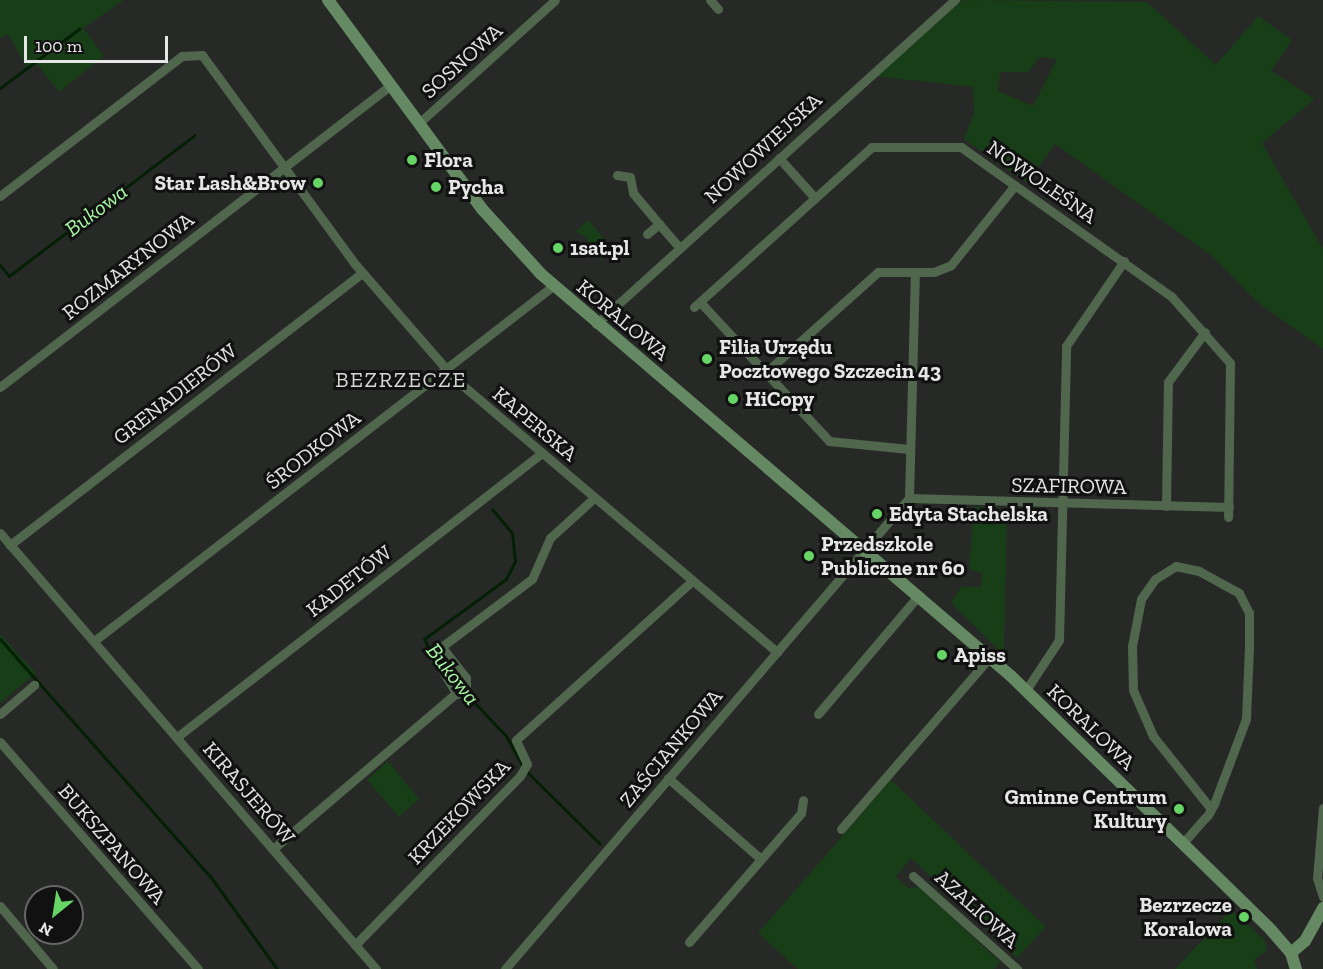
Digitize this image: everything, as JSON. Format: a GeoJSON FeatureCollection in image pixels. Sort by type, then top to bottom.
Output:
{"type":"FeatureCollection","features":[{"type":"Feature","properties":{"kind":"street","name":"KORALOWA"},"geometry":{"type":"LineString","coordinates":[[328,0],[490,218],[553,286],[990,657],[1183,843],[1291,953]]}},
{"type":"Feature","properties":{"kind":"street","name":"SOSNOWA"},"geometry":{"type":"LineString","coordinates":[[419,123],[555,0]]}},
{"type":"Feature","properties":{"kind":"street"},"geometry":{"type":"LineString","coordinates":[[710,0],[718,9]]}},
{"type":"Feature","properties":{"kind":"street","name":"NOWOWIEJSKA"},"geometry":{"type":"LineString","coordinates":[[596,324],[955,0]]}},
{"type":"Feature","properties":{"kind":"street","name":"KAPERSKA"},"geometry":{"type":"LineString","coordinates":[[0,196],[193,53],[206,60],[362,273],[446,370],[541,454],[777,652]]}},
{"type":"Feature","properties":{"kind":"street","name":"ROZMARYNOWA"},"geometry":{"type":"LineString","coordinates":[[0,387],[391,85]]}},
{"type":"Feature","properties":{"kind":"street","name":"NOWOLEŚNA"},"geometry":{"type":"LineString","coordinates":[[765,373],[697,304],[876,146],[956,145],[1171,296],[1205,332],[1233,375],[1228,512]]}},
{"type":"Feature","properties":{"kind":"street"},"geometry":{"type":"LineString","coordinates":[[779,158],[815,198]]}},
{"type":"Feature","properties":{"kind":"street"},"geometry":{"type":"LineString","coordinates":[[617,176],[630,177],[633,193],[680,248]]}},
{"type":"Feature","properties":{"kind":"street"},"geometry":{"type":"LineString","coordinates":[[909,449],[829,441],[765,373],[878,272],[938,271],[958,259],[1015,185]]}},
{"type":"Feature","properties":{"kind":"street"},"geometry":{"type":"LineString","coordinates":[[647,234],[659,224]]}},
{"type":"Feature","properties":{"kind":"street"},"geometry":{"type":"LineString","coordinates":[[1026,690],[1059,639],[1066,346],[1124,261]]}},
{"type":"Feature","properties":{"kind":"street"},"geometry":{"type":"LineString","coordinates":[[909,498],[915,272]]}},
{"type":"Feature","properties":{"kind":"street","name":"GRENADIERÓW"},"geometry":{"type":"LineString","coordinates":[[10,545],[362,273]]}},
{"type":"Feature","properties":{"kind":"street","name":"ŚRODKOWA"},"geometry":{"type":"LineString","coordinates":[[94,641],[553,286]]}},
{"type":"Feature","properties":{"kind":"street"},"geometry":{"type":"LineString","coordinates":[[1166,506],[1168,382],[1205,332]]}},
{"type":"Feature","properties":{"kind":"street","name":"KADETÓW"},"geometry":{"type":"LineString","coordinates":[[177,737],[541,454]]}},
{"type":"Feature","properties":{"kind":"street"},"geometry":{"type":"LineString","coordinates":[[457,694],[432,658],[442,647],[532,579],[550,538],[594,498]]}},
{"type":"Feature","properties":{"kind":"street","name":"ZAŚCIANKOWA"},"geometry":{"type":"LineString","coordinates":[[505,969],[909,498]]}},
{"type":"Feature","properties":{"kind":"street","name":"SZAFIROWA"},"geometry":{"type":"LineString","coordinates":[[909,498],[1166,506],[1228,512]]}},
{"type":"Feature","properties":{"kind":"street"},"geometry":{"type":"LineString","coordinates":[[0,533],[94,641]]}},
{"type":"Feature","properties":{"kind":"street","name":"KORALOWA"},"geometry":{"type":"LineString","coordinates":[[1176,566],[1228,584],[1248,614],[1246,719],[1211,809],[1150,731],[1133,690],[1132,646],[1141,599],[1155,579],[1176,566]]}},
{"type":"Feature","properties":{"kind":"street","name":"KRZEKOWSKA"},"geometry":{"type":"LineString","coordinates":[[355,945],[525,770],[516,740],[692,581]]}},
{"type":"Feature","properties":{"kind":"street"},"geometry":{"type":"LineString","coordinates":[[818,714],[919,595]]}},
{"type":"Feature","properties":{"kind":"street","name":"KIRASJERÓW"},"geometry":{"type":"LineString","coordinates":[[94,641],[376,969]]}},
{"type":"Feature","properties":{"kind":"street"},"geometry":{"type":"LineString","coordinates":[[273,849],[457,694],[466,678],[442,647]]}},
{"type":"Feature","properties":{"kind":"street"},"geometry":{"type":"LineString","coordinates":[[841,829],[990,657]]}},
{"type":"Feature","properties":{"kind":"street"},"geometry":{"type":"LineString","coordinates":[[0,714],[34,685]]}},
{"type":"Feature","properties":{"kind":"street","name":"BUKSZPANOWA"},"geometry":{"type":"LineString","coordinates":[[0,742],[198,969]]}},
{"type":"Feature","properties":{"kind":"street"},"geometry":{"type":"LineString","coordinates":[[668,778],[761,859]]}},
{"type":"Feature","properties":{"kind":"street"},"geometry":{"type":"LineString","coordinates":[[1200,794],[1217,793]]}},
{"type":"Feature","properties":{"kind":"street"},"geometry":{"type":"LineString","coordinates":[[689,942],[801,813],[803,800]]}},
{"type":"Feature","properties":{"kind":"street"},"geometry":{"type":"LineString","coordinates":[[1323,808],[1317,878],[1323,897]]}},
{"type":"Feature","properties":{"kind":"street"},"geometry":{"type":"LineString","coordinates":[[1183,843],[1211,809]]}},
{"type":"Feature","properties":{"kind":"street","name":"AZALIOWA"},"geometry":{"type":"LineString","coordinates":[[913,876],[1017,969]]}},
{"type":"Feature","properties":{"kind":"street"},"geometry":{"type":"LineString","coordinates":[[0,906],[47,967]]}},
{"type":"Feature","properties":{"kind":"street"},"geometry":{"type":"LineString","coordinates":[[1296,969],[1291,953],[1305,941],[1323,908]]}},
{"type":"Feature","properties":{"kind":"green space"},"geometry":{"type":"Polygon","coordinates":[[[0,0],[124,0],[83,28],[104,56],[59,92],[36,63],[28,69],[8,34],[0,38],[0,0]]]}},
{"type":"Feature","properties":{"kind":"green space"},"geometry":{"type":"Polygon","coordinates":[[[963,0],[1147,2],[1216,65],[1258,16],[1292,40],[1271,71],[1315,99],[1262,143],[1323,249],[1323,349],[1257,302],[1212,256],[1055,144],[1027,183],[964,139],[974,113],[973,87],[874,76],[963,0]],[[1040,57],[1028,72],[1000,72],[998,91],[1033,106],[1057,59],[1040,57]]]}},
{"type":"Feature","properties":{"kind":"green space"},"geometry":{"type":"Polygon","coordinates":[[[588,220],[614,249],[601,261],[585,236],[575,232],[588,220]]]}},
{"type":"Feature","properties":{"kind":"green space"},"geometry":{"type":"Polygon","coordinates":[[[974,507],[1000,508],[1001,518],[1007,517],[1004,655],[951,603],[961,587],[981,587],[982,573],[969,569],[974,507]]]}},
{"type":"Feature","properties":{"kind":"green space"},"geometry":{"type":"Polygon","coordinates":[[[0,634],[36,673],[0,703],[0,634]]]}},
{"type":"Feature","properties":{"kind":"green space"},"geometry":{"type":"Polygon","coordinates":[[[388,761],[419,799],[399,817],[367,780],[388,761]]]}},
{"type":"Feature","properties":{"kind":"green space"},"geometry":{"type":"Polygon","coordinates":[[[891,780],[1046,927],[1017,958],[911,858],[896,877],[908,888],[919,887],[1000,962],[994,969],[798,969],[758,933],[891,780]]]}},
{"type":"Feature","properties":{"kind":"green space"},"geometry":{"type":"Polygon","coordinates":[[[1231,910],[1264,939],[1267,950],[1254,960],[1257,969],[1175,969],[1231,910]]]}},
{"type":"Feature","properties":{"kind":"waterway"},"geometry":{"type":"LineString","coordinates":[[0,88],[79,29]]}},
{"type":"Feature","properties":{"kind":"waterway","name":"Bukowa"},"geometry":{"type":"LineString","coordinates":[[0,265],[9,276],[195,135]]}},
{"type":"Feature","properties":{"kind":"waterway","name":"Bukowa"},"geometry":{"type":"LineString","coordinates":[[431,652],[424,639],[506,579],[515,561],[512,533],[492,509]]}},
{"type":"Feature","properties":{"kind":"waterway"},"geometry":{"type":"LineString","coordinates":[[0,639],[210,876],[277,969]]}},
{"type":"Feature","properties":{"kind":"waterway","name":"Bukowa"},"geometry":{"type":"LineString","coordinates":[[452,679],[506,736],[525,770],[600,844]]}},
{"type":"Feature","properties":{"kind":"place","name":"Flora"},"geometry":{"type":"Point","coordinates":[412,160]}},
{"type":"Feature","properties":{"kind":"place","name":"Star Lash&Brow"},"geometry":{"type":"Point","coordinates":[318,183]}},
{"type":"Feature","properties":{"kind":"place","name":"Pycha"},"geometry":{"type":"Point","coordinates":[436,187]}},
{"type":"Feature","properties":{"kind":"place","name":"1sat.pl"},"geometry":{"type":"Point","coordinates":[558,248]}},
{"type":"Feature","properties":{"kind":"place","name":"Filia Urzędu Pocztowego Szczecin 43"},"geometry":{"type":"Point","coordinates":[707,359]}},
{"type":"Feature","properties":{"kind":"place","name":"HiCopy"},"geometry":{"type":"Point","coordinates":[733,399]}},
{"type":"Feature","properties":{"kind":"place","name":"Edyta Stachelska"},"geometry":{"type":"Point","coordinates":[877,514]}},
{"type":"Feature","properties":{"kind":"place","name":"Przedszkole Publiczne nr 60"},"geometry":{"type":"Point","coordinates":[809,556]}},
{"type":"Feature","properties":{"kind":"place","name":"Apiss"},"geometry":{"type":"Point","coordinates":[942,655]}},
{"type":"Feature","properties":{"kind":"place","name":"Gminne Centrum Kultury"},"geometry":{"type":"Point","coordinates":[1179,809]}},
{"type":"Feature","properties":{"kind":"place","name":"Bezrzecze Koralowa"},"geometry":{"type":"Point","coordinates":[1244,917]}},
{"type":"Feature","properties":{"kind":"district","name":"BEZRZECZE"},"geometry":{"type":"Point","coordinates":[401,380]}}]}
